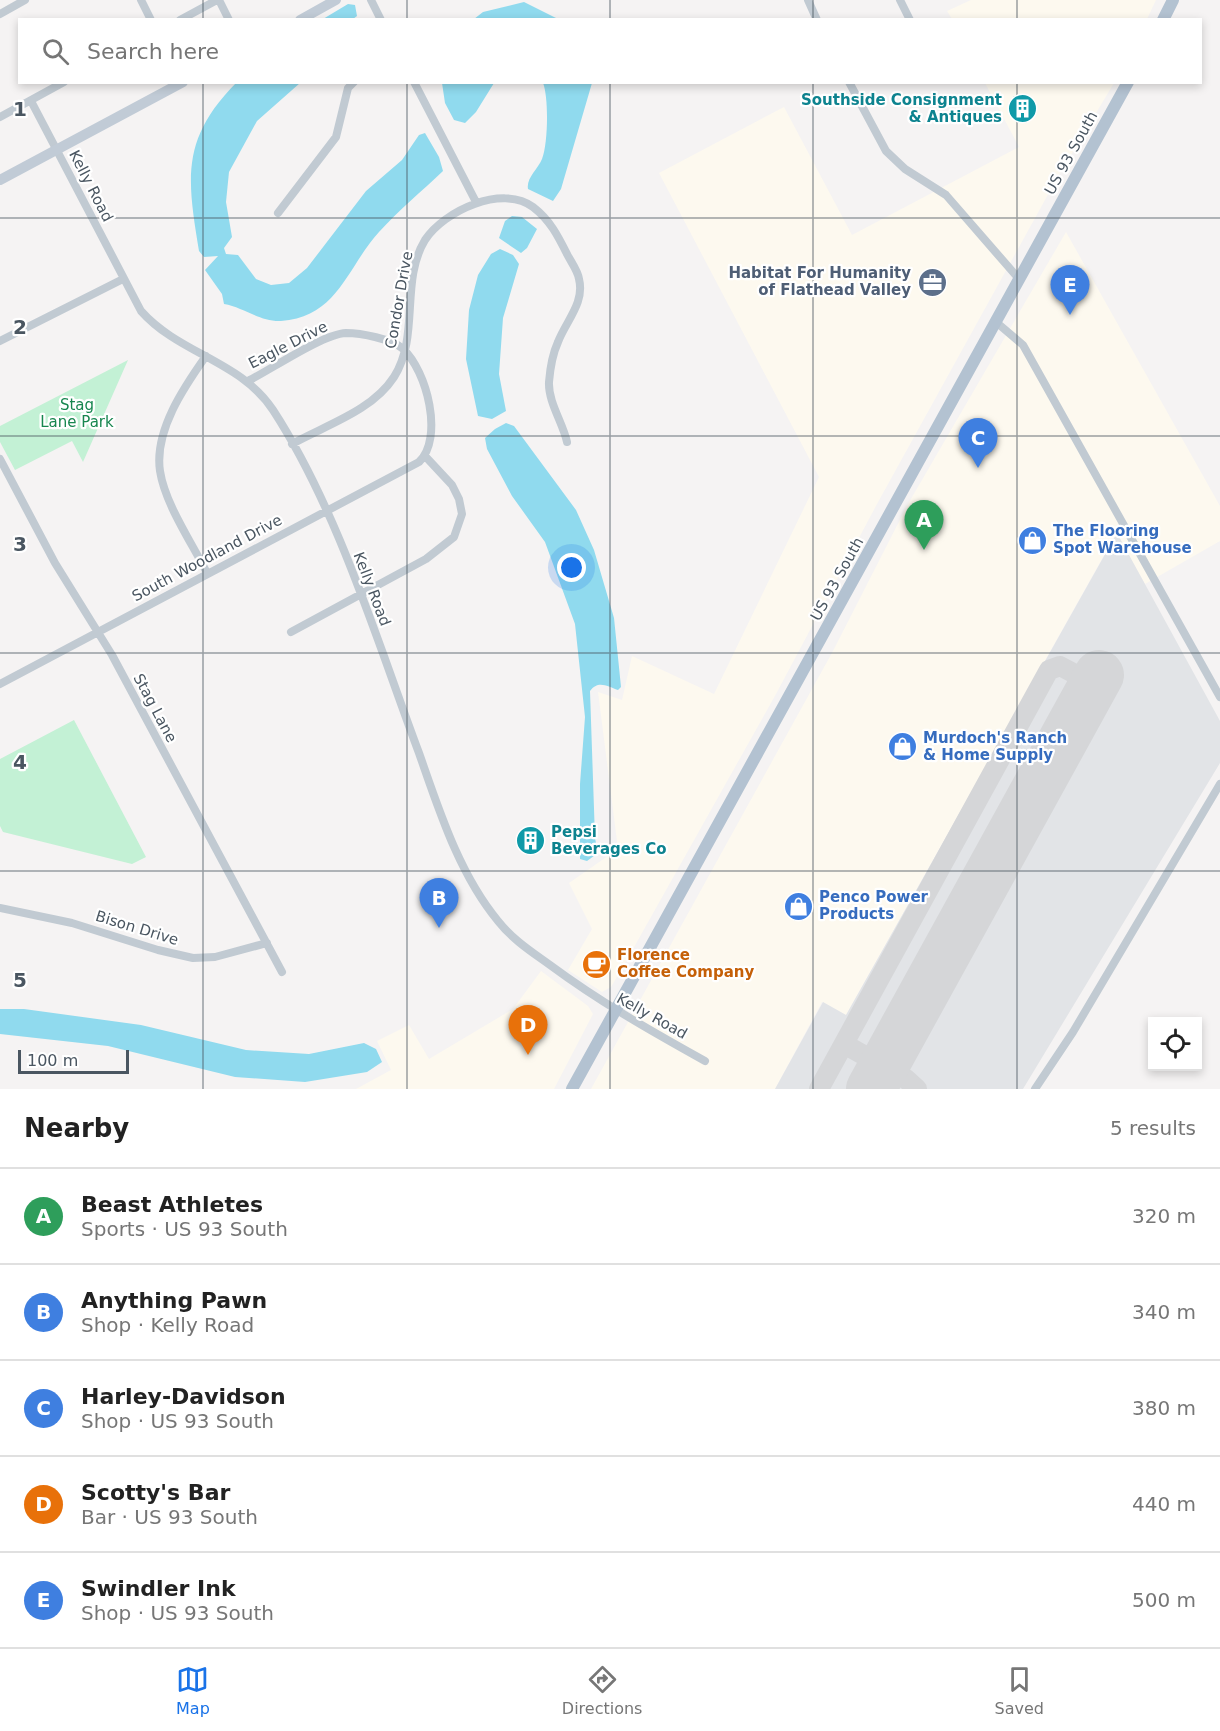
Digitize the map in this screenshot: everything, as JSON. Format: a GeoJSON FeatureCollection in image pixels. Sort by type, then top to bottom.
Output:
{"type":"FeatureCollection","features":[{"type":"Feature","properties":{"kind":"main road"},"geometry":{"type":"LineString","coordinates":[[304,18],[336,0]]}},
{"type":"Feature","properties":{"kind":"main road"},"geometry":{"type":"LineString","coordinates":[[1163,18],[1173,0]]}},
{"type":"Feature","properties":{"kind":"main road"},"geometry":{"type":"LineString","coordinates":[[0,180],[179,84]]}},
{"type":"Feature","properties":{"kind":"main road","name":"US 93 South"},"geometry":{"type":"LineString","coordinates":[[572,1089],[1127,84]]}},
{"type":"Feature","properties":{"kind":"street"},"geometry":{"type":"LineString","coordinates":[[0,14],[25,0]]}},
{"type":"Feature","properties":{"kind":"street"},"geometry":{"type":"LineString","coordinates":[[141,0],[150,18]]}},
{"type":"Feature","properties":{"kind":"street"},"geometry":{"type":"LineString","coordinates":[[184,18],[218,0],[228,18]]}},
{"type":"Feature","properties":{"kind":"street"},"geometry":{"type":"LineString","coordinates":[[371,0],[380,18]]}},
{"type":"Feature","properties":{"kind":"street"},"geometry":{"type":"LineString","coordinates":[[808,0],[817,18]]}},
{"type":"Feature","properties":{"kind":"street"},"geometry":{"type":"LineString","coordinates":[[900,0],[909,18]]}},
{"type":"Feature","properties":{"kind":"street"},"geometry":{"type":"LineString","coordinates":[[0,117],[61,84]]}},
{"type":"Feature","properties":{"kind":"street"},"geometry":{"type":"LineString","coordinates":[[278,213],[336,137],[348,88],[352,84]]}},
{"type":"Feature","properties":{"kind":"street"},"geometry":{"type":"LineString","coordinates":[[415,84],[476,202],[515,200],[531,205],[552,224],[579,279],[579,302],[556,345],[549,383],[551,399],[563,424],[567,442]]}},
{"type":"Feature","properties":{"kind":"street"},"geometry":{"type":"LineString","coordinates":[[850,84],[878,140],[886,151],[905,169],[946,195],[1019,279]]}},
{"type":"Feature","properties":{"kind":"street","name":"Kelly Road"},"geometry":{"type":"LineString","coordinates":[[31,101],[58,149],[134,301],[149,320],[168,336],[248,381],[272,408],[325,511],[360,594],[441,815],[483,901],[516,940],[615,1011],[705,1061]]}},
{"type":"Feature","properties":{"kind":"street","name":"Condor Drive"},"geometry":{"type":"LineString","coordinates":[[292,444],[372,400],[394,376],[405,351],[411,290],[421,249],[437,227],[476,202]]}},
{"type":"Feature","properties":{"kind":"street"},"geometry":{"type":"LineString","coordinates":[[0,341],[123,279]]}},
{"type":"Feature","properties":{"kind":"street"},"geometry":{"type":"LineString","coordinates":[[996,322],[1023,345],[1220,697]]}},
{"type":"Feature","properties":{"kind":"street","name":"Eagle Drive"},"geometry":{"type":"LineString","coordinates":[[248,381],[339,334],[368,335],[402,347],[405,351]]}},
{"type":"Feature","properties":{"kind":"street"},"geometry":{"type":"LineString","coordinates":[[291,632],[434,554],[449,543],[458,530],[462,514],[459,499],[452,485],[425,456],[430,429],[430,405],[420,375],[405,351]]}},
{"type":"Feature","properties":{"kind":"street"},"geometry":{"type":"LineString","coordinates":[[206,356],[188,383],[170,418],[159,461],[168,496],[207,573]]}},
{"type":"Feature","properties":{"kind":"street","name":"South Woodland Drive"},"geometry":{"type":"LineString","coordinates":[[0,684],[419,462],[425,456]]}},
{"type":"Feature","properties":{"kind":"street","name":"Stag Lane"},"geometry":{"type":"LineString","coordinates":[[0,459],[51,555],[98,632],[282,972]]}},
{"type":"Feature","properties":{"kind":"street"},"geometry":{"type":"LineString","coordinates":[[1035,1089],[1072,1032],[1220,784]]}},
{"type":"Feature","properties":{"kind":"street","name":"Bison Drive"},"geometry":{"type":"LineString","coordinates":[[0,908],[72,923],[158,950],[193,958],[215,957],[267,943]]}},
{"type":"Feature","properties":{"kind":"shaded area"},"geometry":{"type":"Polygon","coordinates":[[[971,0],[1156,0],[1147,18],[951,18],[947,11],[971,0]]]}},
{"type":"Feature","properties":{"kind":"shaded area"},"geometry":{"type":"Polygon","coordinates":[[[986,84],[1113,84],[1056,180],[877,504],[776,694],[624,965],[611,987],[602,992],[568,970],[592,929],[569,883],[618,849],[598,692],[622,700],[632,656],[714,694],[819,477],[659,173],[784,107],[852,235],[1019,147],[986,84]]]}},
{"type":"Feature","properties":{"kind":"shaded area"},"geometry":{"type":"Polygon","coordinates":[[[1066,232],[1220,506],[1220,541],[1145,584],[1116,534],[846,1015],[822,1002],[775,1089],[591,1089],[833,651],[908,504],[1066,232]]]}},
{"type":"Feature","properties":{"kind":"shaded area"},"geometry":{"type":"Polygon","coordinates":[[[1117,533],[1220,721],[1220,763],[1023,1089],[775,1089],[823,1002],[846,1015],[1117,533]]]}},
{"type":"Feature","properties":{"kind":"shaded area"},"geometry":{"type":"Polygon","coordinates":[[[541,971],[588,1006],[593,1014],[554,1089],[356,1089],[391,1070],[377,1041],[409,1025],[429,1059],[513,1009],[541,971]]]}},
{"type":"Feature","properties":{"kind":"green space","name":"Stag Lane Park"},"geometry":{"type":"Polygon","coordinates":[[[128,360],[83,462],[72,441],[15,470],[0,442],[0,426],[128,360]]]}},
{"type":"Feature","properties":{"kind":"green space"},"geometry":{"type":"Polygon","coordinates":[[[74,720],[146,857],[132,864],[3,832],[0,826],[0,759],[74,720]]]}},
{"type":"Feature","properties":{"kind":"water"},"geometry":{"type":"Polygon","coordinates":[[[524,2],[556,18],[475,18],[483,12],[524,2]]]}},
{"type":"Feature","properties":{"kind":"water"},"geometry":{"type":"Polygon","coordinates":[[[348,4],[355,5],[357,16],[354,18],[325,18],[348,4]]]}},
{"type":"Feature","properties":{"kind":"water"},"geometry":{"type":"Polygon","coordinates":[[[235,84],[299,84],[257,121],[229,172],[226,202],[232,237],[224,248],[226,254],[238,255],[256,279],[271,285],[289,283],[307,268],[366,191],[402,160],[419,135],[425,133],[439,157],[443,171],[379,232],[329,300],[316,310],[300,317],[273,321],[259,317],[224,304],[222,294],[205,270],[218,256],[204,257],[199,251],[192,202],[192,161],[205,123],[218,103],[235,84]]]}},
{"type":"Feature","properties":{"kind":"water"},"geometry":{"type":"Polygon","coordinates":[[[442,84],[493,84],[476,112],[465,123],[454,120],[445,103],[442,84]]]}},
{"type":"Feature","properties":{"kind":"water"},"geometry":{"type":"Polygon","coordinates":[[[543,84],[592,84],[561,189],[553,201],[528,189],[530,177],[542,159],[546,143],[543,84]]]}},
{"type":"Feature","properties":{"kind":"water"},"geometry":{"type":"Polygon","coordinates":[[[512,216],[522,217],[537,229],[527,248],[521,253],[499,238],[505,221],[512,216]]]}},
{"type":"Feature","properties":{"kind":"water"},"geometry":{"type":"Polygon","coordinates":[[[500,249],[513,255],[519,264],[503,318],[499,374],[506,411],[492,419],[478,416],[466,359],[469,310],[478,275],[491,254],[500,249]]]}},
{"type":"Feature","properties":{"kind":"water"},"geometry":{"type":"Polygon","coordinates":[[[506,423],[514,426],[576,510],[594,550],[614,618],[621,687],[618,690],[599,685],[590,691],[595,838],[598,853],[587,861],[580,859],[580,784],[585,717],[575,624],[545,542],[512,496],[487,449],[485,438],[506,423]]]}},
{"type":"Feature","properties":{"kind":"water"},"geometry":{"type":"Polygon","coordinates":[[[0,1009],[24,1009],[141,1025],[246,1050],[309,1054],[364,1043],[376,1049],[382,1062],[367,1072],[305,1082],[235,1077],[108,1046],[0,1034],[0,1009]]]}},
{"type":"Feature","properties":{"kind":"taxiway"},"geometry":{"type":"LineString","coordinates":[[819,1089],[1049,670],[1060,666],[1094,684]]}},
{"type":"Feature","properties":{"kind":"taxiway"},"geometry":{"type":"LineString","coordinates":[[844,1044],[906,1079],[917,1089]]}},
{"type":"Feature","properties":{"kind":"runway"},"geometry":{"type":"LineString","coordinates":[[871,1089],[1099,675]]}},
{"type":"Feature","properties":{"kind":"place","name":"Southside Consignment & Antiques"},"geometry":{"type":"Point","coordinates":[1023,109]}},
{"type":"Feature","properties":{"kind":"place","name":"Habitat For Humanity of Flathead Valley"},"geometry":{"type":"Point","coordinates":[932,282]}},
{"type":"Feature","properties":{"kind":"place","name":"Swindler Ink"},"geometry":{"type":"Point","coordinates":[1070,315]}},
{"type":"Feature","properties":{"kind":"place","name":"Harley-Davidson"},"geometry":{"type":"Point","coordinates":[978,468]}},
{"type":"Feature","properties":{"kind":"place","name":"The Flooring Spot Warehouse"},"geometry":{"type":"Point","coordinates":[1032,540]}},
{"type":"Feature","properties":{"kind":"place","name":"Beast Athletes"},"geometry":{"type":"Point","coordinates":[924,550]}},
{"type":"Feature","properties":{"kind":"place","name":"Murdoch's Ranch & Home Supply"},"geometry":{"type":"Point","coordinates":[902,747]}},
{"type":"Feature","properties":{"kind":"place","name":"Pepsi Beverages Co"},"geometry":{"type":"Point","coordinates":[530,841]}},
{"type":"Feature","properties":{"kind":"place","name":"Penco Power Products"},"geometry":{"type":"Point","coordinates":[798,906]}},
{"type":"Feature","properties":{"kind":"place","name":"Anything Pawn"},"geometry":{"type":"Point","coordinates":[439,928]}},
{"type":"Feature","properties":{"kind":"place","name":"Florence Coffee Company"},"geometry":{"type":"Point","coordinates":[596,964]}},
{"type":"Feature","properties":{"kind":"place","name":"Scotty's Bar"},"geometry":{"type":"Point","coordinates":[528,1055]}}]}
